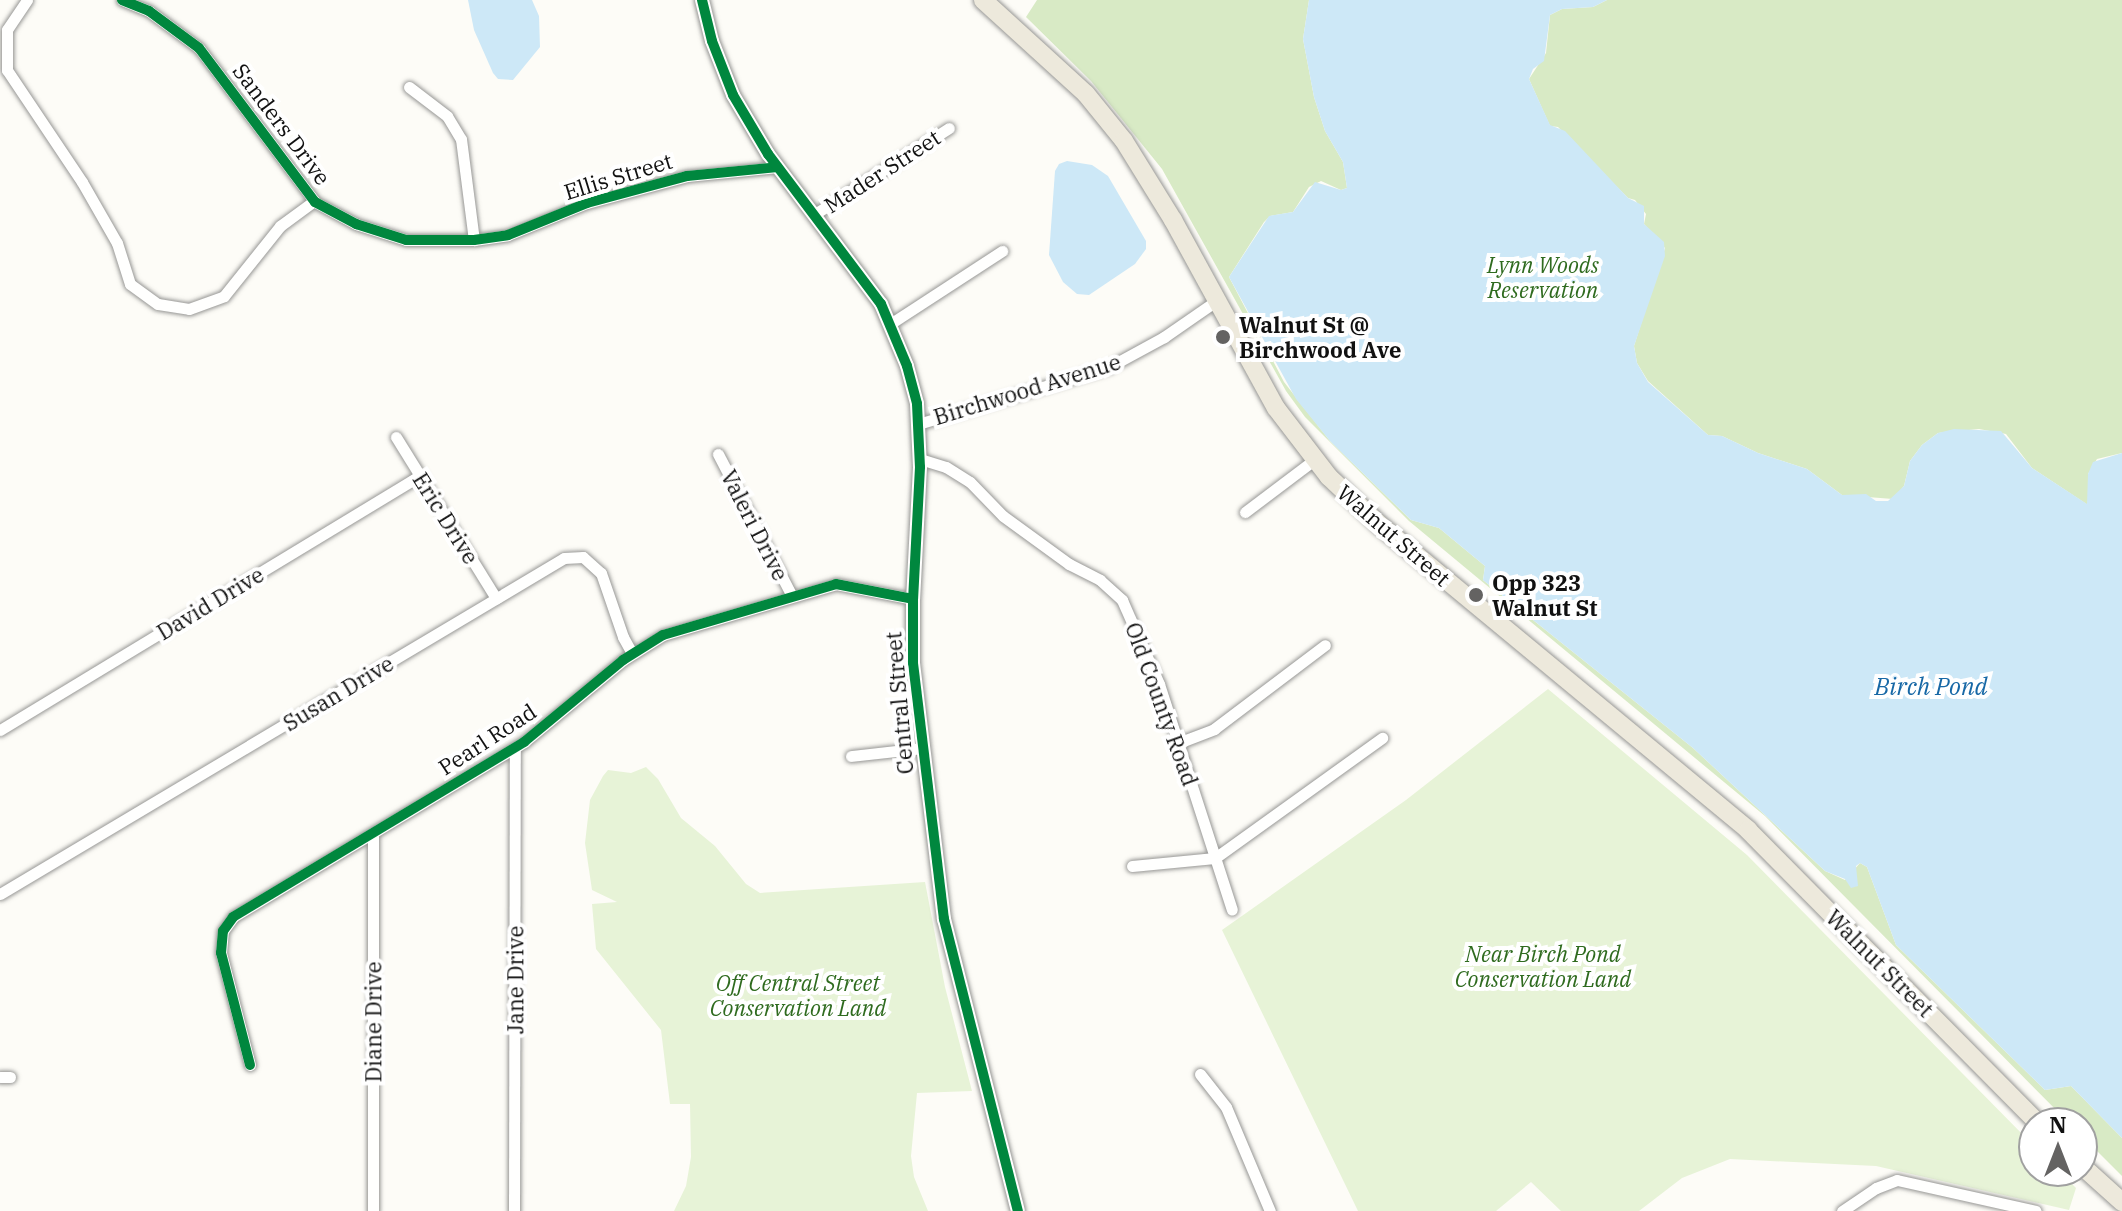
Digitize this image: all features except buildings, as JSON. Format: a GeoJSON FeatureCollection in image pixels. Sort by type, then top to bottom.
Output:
{"type":"FeatureCollection","features":[{"type":"Feature","properties":{"kind":"main road","name":"Walnut Street"},"geometry":{"type":"LineString","coordinates":[[983,0],[1086,94],[1124,141],[1173,220],[1276,408],[1314,460],[1381,526],[1748,830],[2022,1107]]}},
{"type":"Feature","properties":{"kind":"main road"},"geometry":{"type":"LineString","coordinates":[[2098,1180],[2122,1202]]}},
{"type":"Feature","properties":{"kind":"street","name":"Sanders Drive"},"geometry":{"type":"LineString","coordinates":[[27,0],[7,30],[7,70],[82,182],[117,243],[130,284],[158,304],[189,309],[224,296],[280,226],[314,201]]}},
{"type":"Feature","properties":{"kind":"street","name":"Sanders Drive"},"geometry":{"type":"LineString","coordinates":[[122,0],[149,11],[199,48],[314,201],[356,224],[406,240],[474,240]]}},
{"type":"Feature","properties":{"kind":"street","name":"Central Street"},"geometry":{"type":"LineString","coordinates":[[702,0],[712,41],[733,95],[778,167],[881,304],[907,366],[918,424],[920,459],[913,663],[922,748],[948,942],[1018,1211]]}},
{"type":"Feature","properties":{"kind":"street"},"geometry":{"type":"LineString","coordinates":[[409,87],[447,116],[461,139],[474,240]]}},
{"type":"Feature","properties":{"kind":"street","name":"Mader Street"},"geometry":{"type":"LineString","coordinates":[[815,214],[949,128]]}},
{"type":"Feature","properties":{"kind":"street","name":"Ellis Street"},"geometry":{"type":"LineString","coordinates":[[474,240],[508,235],[587,203],[687,176],[778,167]]}},
{"type":"Feature","properties":{"kind":"street"},"geometry":{"type":"LineString","coordinates":[[890,324],[1002,251]]}},
{"type":"Feature","properties":{"kind":"street","name":"Birchwood Avenue"},"geometry":{"type":"LineString","coordinates":[[918,424],[1109,367],[1164,337],[1216,301]]}},
{"type":"Feature","properties":{"kind":"street","name":"Eric Drive"},"geometry":{"type":"LineString","coordinates":[[396,437],[496,598]]}},
{"type":"Feature","properties":{"kind":"street","name":"Valeri Drive"},"geometry":{"type":"LineString","coordinates":[[718,454],[792,596]]}},
{"type":"Feature","properties":{"kind":"street","name":"Old County Road"},"geometry":{"type":"LineString","coordinates":[[920,459],[946,467],[970,482],[1003,516],[1069,564],[1100,580],[1122,600],[1159,684],[1232,910]]}},
{"type":"Feature","properties":{"kind":"street"},"geometry":{"type":"LineString","coordinates":[[1245,512],[1314,460]]}},
{"type":"Feature","properties":{"kind":"street","name":"David Drive"},"geometry":{"type":"LineString","coordinates":[[0,730],[420,476]]}},
{"type":"Feature","properties":{"kind":"street","name":"Susan Drive"},"geometry":{"type":"LineString","coordinates":[[0,894],[564,558],[583,557],[601,573],[623,637],[632,653]]}},
{"type":"Feature","properties":{"kind":"street","name":"Pearl Road"},"geometry":{"type":"LineString","coordinates":[[250,1065],[221,953],[226,924],[515,748],[632,653],[674,630],[843,583],[913,599]]}},
{"type":"Feature","properties":{"kind":"street"},"geometry":{"type":"LineString","coordinates":[[1178,743],[1214,729],[1325,645]]}},
{"type":"Feature","properties":{"kind":"street"},"geometry":{"type":"LineString","coordinates":[[1132,866],[1215,858],[1382,738]]}},
{"type":"Feature","properties":{"kind":"street","name":"Jane Drive"},"geometry":{"type":"LineString","coordinates":[[514,1211],[515,748]]}},
{"type":"Feature","properties":{"kind":"street"},"geometry":{"type":"LineString","coordinates":[[851,756],[922,748]]}},
{"type":"Feature","properties":{"kind":"street","name":"Diane Drive"},"geometry":{"type":"LineString","coordinates":[[373,833],[373,1211]]}},
{"type":"Feature","properties":{"kind":"street"},"geometry":{"type":"LineString","coordinates":[[1200,1074],[1226,1107],[1270,1211]]}},
{"type":"Feature","properties":{"kind":"street"},"geometry":{"type":"LineString","coordinates":[[1842,1211],[1876,1188],[1897,1180],[2036,1211]]}},
{"type":"Feature","properties":{"kind":"green space"},"geometry":{"type":"Polygon","coordinates":[[[1037,0],[1309,0],[1303,39],[1314,97],[1325,131],[1343,162],[1347,188],[1341,190],[1321,181],[1309,187],[1293,212],[1270,216],[1229,277],[1284,382],[1330,441],[1411,520],[1439,528],[1485,566],[1483,580],[1693,748],[1825,871],[1845,880],[1860,863],[1867,867],[1896,945],[2045,1090],[2071,1086],[2092,1107],[2053,1107],[1765,816],[1409,521],[1305,417],[1286,391],[1162,169],[1091,81],[1026,17],[1037,0]]]}},
{"type":"Feature","properties":{"kind":"green space"},"geometry":{"type":"Polygon","coordinates":[[[1607,0],[2122,0],[2122,453],[2097,459],[2088,474],[2088,505],[2032,468],[2006,434],[1979,429],[1938,433],[1922,445],[1910,461],[1904,486],[1893,499],[1842,495],[1807,469],[1758,453],[1722,436],[1708,435],[1648,381],[1637,363],[1634,346],[1665,248],[1644,224],[1646,214],[1635,200],[1628,198],[1558,127],[1550,126],[1529,79],[1546,53],[1550,15],[1562,9],[1593,7],[1607,0]]]}},
{"type":"Feature","properties":{"kind":"green space","name":"Near Birch Pond Conservation Land"},"geometry":{"type":"Polygon","coordinates":[[[1548,689],[1747,855],[2018,1130],[2018,1187],[2075,1187],[2069,1210],[1876,1166],[1730,1159],[1682,1178],[1639,1211],[1561,1211],[1531,1182],[1496,1211],[1358,1211],[1222,930],[1406,800],[1548,689]]]}},
{"type":"Feature","properties":{"kind":"green space","name":"Off Central Street Conservation Land"},"geometry":{"type":"Polygon","coordinates":[[[646,767],[658,779],[681,818],[715,846],[746,884],[760,893],[925,882],[945,987],[972,1091],[917,1093],[911,1156],[914,1177],[928,1211],[674,1211],[686,1186],[691,1157],[690,1104],[670,1104],[661,1030],[596,949],[592,904],[617,902],[592,890],[585,843],[590,800],[603,776],[608,770],[631,773],[646,767]]]}},
{"type":"Feature","properties":{"kind":"green space"},"geometry":{"type":"Polygon","coordinates":[[[2098,1114],[2122,1138],[2122,1176],[2098,1152],[2098,1114]]]}},
{"type":"Feature","properties":{"kind":"water"},"geometry":{"type":"Polygon","coordinates":[[[468,0],[532,0],[539,16],[540,47],[513,80],[498,79],[493,73],[474,30],[468,0]]]}},
{"type":"Feature","properties":{"kind":"water","name":"Birch Pond"},"geometry":{"type":"Polygon","coordinates":[[[1309,0],[1607,0],[1593,7],[1562,9],[1550,15],[1544,61],[1533,69],[1529,79],[1550,125],[1565,131],[1628,198],[1644,206],[1644,224],[1664,242],[1665,256],[1634,346],[1637,363],[1648,382],[1708,435],[1722,436],[1758,453],[1807,469],[1842,495],[1866,494],[1876,501],[1888,501],[1904,486],[1910,461],[1922,445],[1938,433],[1954,429],[2001,431],[2032,468],[2087,504],[2088,474],[2093,462],[2122,453],[2122,1138],[2098,1114],[2098,1107],[2092,1107],[2071,1086],[2045,1090],[1896,945],[1867,867],[1860,863],[1856,866],[1858,886],[1851,888],[1845,879],[1825,871],[1693,748],[1483,580],[1485,566],[1439,528],[1411,520],[1330,441],[1296,399],[1229,277],[1269,216],[1293,212],[1315,182],[1341,190],[1347,188],[1343,162],[1325,131],[1314,97],[1303,39],[1309,0]]]}},
{"type":"Feature","properties":{"kind":"water"},"geometry":{"type":"Polygon","coordinates":[[[1067,161],[1092,165],[1108,176],[1146,241],[1146,249],[1135,264],[1089,295],[1077,294],[1063,282],[1049,255],[1055,171],[1059,164],[1067,161]]]}},
{"type":"Feature","properties":{"kind":"cycle path"},"geometry":{"type":"LineString","coordinates":[[122,0],[149,11],[199,48],[315,202],[356,224],[406,240],[474,240],[508,235],[587,203],[687,176],[778,167]]}},
{"type":"Feature","properties":{"kind":"cycle path"},"geometry":{"type":"LineString","coordinates":[[702,0],[712,41],[733,95],[768,154],[881,304],[907,366],[917,404],[920,467],[913,663],[944,919],[1018,1211]]}},
{"type":"Feature","properties":{"kind":"cycle path"},"geometry":{"type":"LineString","coordinates":[[250,1065],[221,953],[223,931],[233,917],[524,742],[623,660],[663,635],[836,584],[913,599]]}},
{"type":"Feature","properties":{"kind":"place","name":"Walnut St @ Birchwood Ave"},"geometry":{"type":"Point","coordinates":[1223,337]}},
{"type":"Feature","properties":{"kind":"place","name":"Opp 323 Walnut St"},"geometry":{"type":"Point","coordinates":[1476,595]}},
{"type":"Feature","properties":{"kind":"park label","name":"Lynn Woods Reservation"},"geometry":{"type":"Point","coordinates":[1543,276]}}]}
